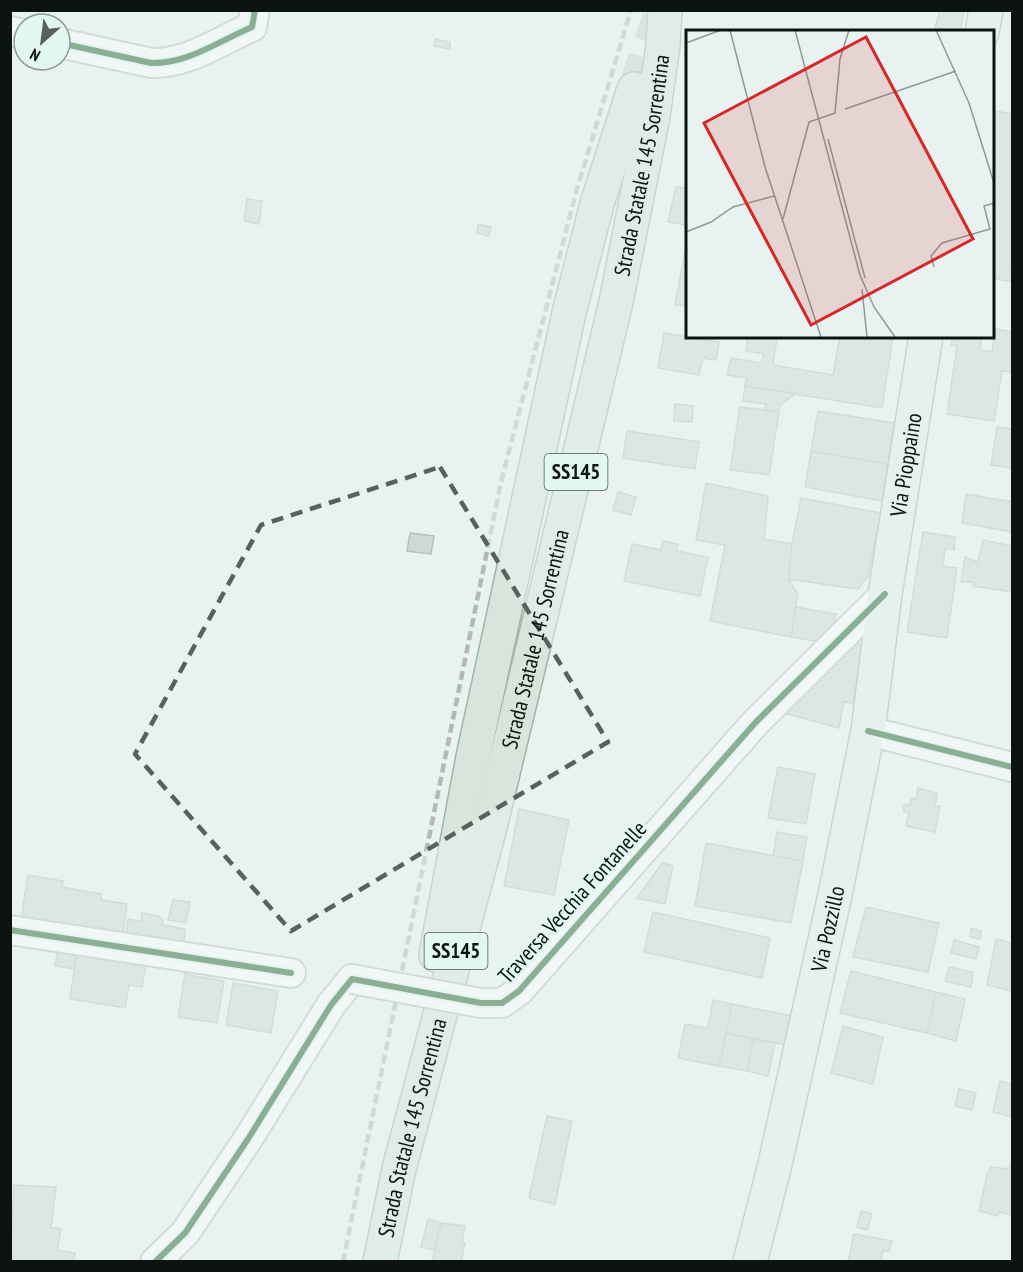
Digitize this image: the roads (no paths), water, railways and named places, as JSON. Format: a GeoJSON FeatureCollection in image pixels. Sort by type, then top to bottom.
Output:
{"type":"FeatureCollection","features":[{"type":"Feature","properties":{"kind":"highway","name":"Strada Statale 145 Sorrentina"},"geometry":{"type":"LineString","coordinates":[[380,1262],[399,1169],[490,827],[605,347],[639,194],[653,116],[663,45],[665,10]]}},
{"type":"Feature","properties":{"kind":"highway"},"geometry":{"type":"LineString","coordinates":[[653,116],[689,10]]}},
{"type":"Feature","properties":{"kind":"highway"},"geometry":{"type":"LineString","coordinates":[[423,1076],[438,939],[500,630],[584,251],[634,89]]}},
{"type":"Feature","properties":{"kind":"main road"},"geometry":{"type":"LineString","coordinates":[[982,30],[986,10]]}},
{"type":"Feature","properties":{"kind":"main road","name":"Via Pioppaino"},"geometry":{"type":"LineString","coordinates":[[885,594],[926,338]]}},
{"type":"Feature","properties":{"kind":"main road","name":"Via Pozzillo"},"geometry":{"type":"LineString","coordinates":[[750,1262],[775,1164],[868,731],[885,594]]}},
{"type":"Feature","properties":{"kind":"street"},"geometry":{"type":"LineString","coordinates":[[72,46],[151,63],[164,63],[199,53],[252,27],[255,10]]}},
{"type":"Feature","properties":{"kind":"street","name":"Traversa Vecchia Fontanelle"},"geometry":{"type":"LineString","coordinates":[[156,1262],[185,1233],[248,1139],[331,1005],[352,979],[481,1004],[502,1004],[519,991],[755,723],[885,594]]}},
{"type":"Feature","properties":{"kind":"street"},"geometry":{"type":"LineString","coordinates":[[868,731],[1012,767]]}},
{"type":"Feature","properties":{"kind":"street"},"geometry":{"type":"LineString","coordinates":[[10,930],[291,972]]}},
{"type":"Feature","properties":{"kind":"tunnel"},"geometry":{"type":"LineString","coordinates":[[634,89],[659,18]]}},
{"type":"Feature","properties":{"kind":"railway"},"geometry":{"type":"LineString","coordinates":[[343,1262],[501,482],[577,189],[631,10]]}}]}
